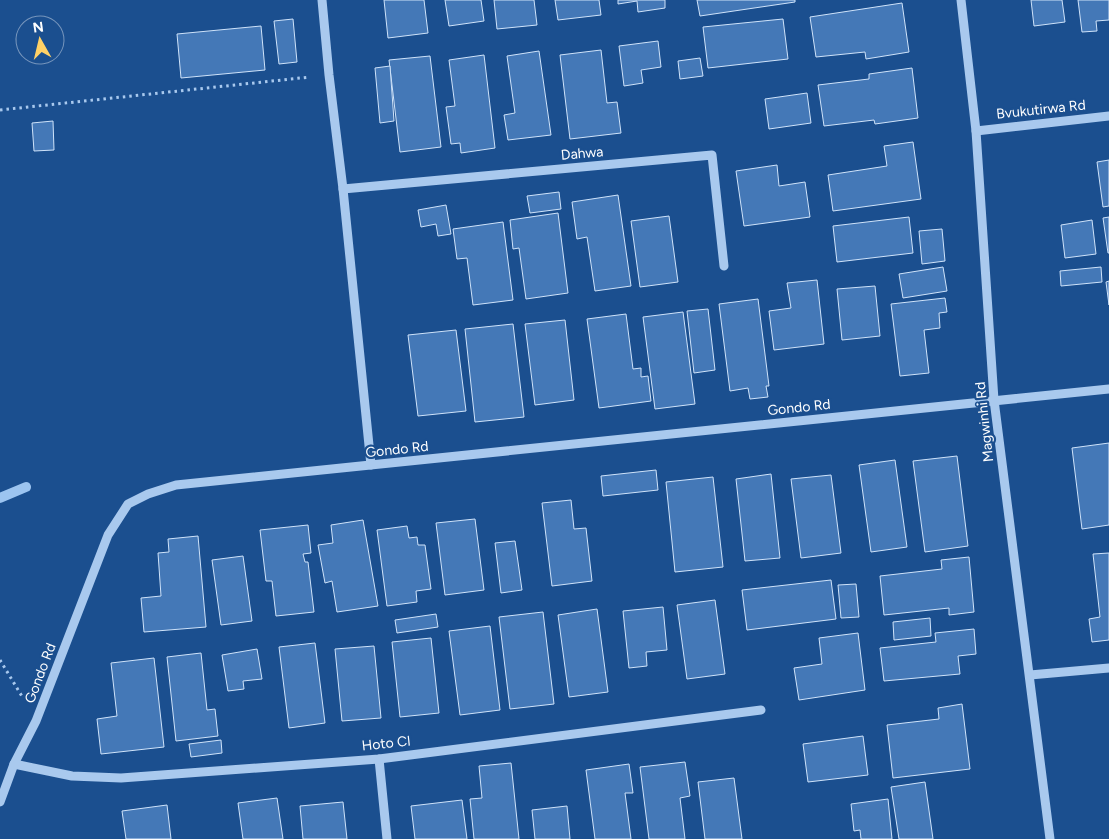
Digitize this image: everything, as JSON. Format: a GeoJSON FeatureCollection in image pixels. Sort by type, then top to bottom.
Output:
{"type":"FeatureCollection","features":[{"type":"Feature","properties":{"kind":"street"},"geometry":{"type":"LineString","coordinates":[[322,0],[371,465]]}},
{"type":"Feature","properties":{"kind":"street","name":"Magwinhi Rd"},"geometry":{"type":"LineString","coordinates":[[961,0],[976,131],[994,400],[1050,839]]}},
{"type":"Feature","properties":{"kind":"street","name":"Bvukutirwa Rd"},"geometry":{"type":"LineString","coordinates":[[976,131],[1109,116]]}},
{"type":"Feature","properties":{"kind":"street","name":"Dahwa"},"geometry":{"type":"LineString","coordinates":[[343,189],[712,155],[724,266]]}},
{"type":"Feature","properties":{"kind":"street","name":"Gondo Rd"},"geometry":{"type":"LineString","coordinates":[[0,802],[14,764],[36,721],[108,535],[128,504],[148,494],[176,485],[1109,389]]}},
{"type":"Feature","properties":{"kind":"street"},"geometry":{"type":"LineString","coordinates":[[1030,675],[1109,668]]}},
{"type":"Feature","properties":{"kind":"street","name":"Hoto Cl"},"geometry":{"type":"LineString","coordinates":[[14,764],[72,776],[121,778],[379,759],[761,710]]}},
{"type":"Feature","properties":{"kind":"street"},"geometry":{"type":"LineString","coordinates":[[379,759],[387,839]]}},
{"type":"Feature","properties":{"kind":"path"},"geometry":{"type":"LineString","coordinates":[[0,110],[329,75]]}},
{"type":"Feature","properties":{"kind":"path"},"geometry":{"type":"LineString","coordinates":[[0,660],[36,721]]}},
{"type":"Feature","properties":{"kind":"building"},"geometry":{"type":"Polygon","coordinates":[[[384,0],[424,0],[428,33],[388,38],[384,0]]]}},
{"type":"Feature","properties":{"kind":"building"},"geometry":{"type":"Polygon","coordinates":[[[445,0],[481,0],[484,21],[449,26],[445,0]]]}},
{"type":"Feature","properties":{"kind":"building"},"geometry":{"type":"Polygon","coordinates":[[[494,0],[534,0],[537,25],[497,29],[494,0]]]}},
{"type":"Feature","properties":{"kind":"building"},"geometry":{"type":"Polygon","coordinates":[[[555,0],[599,0],[601,15],[558,20],[555,0]]]}},
{"type":"Feature","properties":{"kind":"building"},"geometry":{"type":"Polygon","coordinates":[[[618,0],[665,0],[665,8],[638,12],[637,1],[618,4],[618,0]]]}},
{"type":"Feature","properties":{"kind":"building"},"geometry":{"type":"Polygon","coordinates":[[[697,0],[795,0],[795,2],[700,16],[697,0]]]}},
{"type":"Feature","properties":{"kind":"building"},"geometry":{"type":"Polygon","coordinates":[[[1031,0],[1062,0],[1065,22],[1034,26],[1031,0]]]}},
{"type":"Feature","properties":{"kind":"building"},"geometry":{"type":"Polygon","coordinates":[[[1078,0],[1109,0],[1109,20],[1096,21],[1097,31],[1082,32],[1078,0]]]}},
{"type":"Feature","properties":{"kind":"building"},"geometry":{"type":"Polygon","coordinates":[[[902,3],[909,52],[866,59],[865,52],[816,57],[810,17],[902,3]]]}},
{"type":"Feature","properties":{"kind":"building"},"geometry":{"type":"Polygon","coordinates":[[[293,19],[297,62],[279,64],[274,21],[293,19]]]}},
{"type":"Feature","properties":{"kind":"building"},"geometry":{"type":"Polygon","coordinates":[[[783,19],[788,59],[708,68],[703,27],[783,19]]]}},
{"type":"Feature","properties":{"kind":"building"},"geometry":{"type":"Polygon","coordinates":[[[261,26],[265,70],[181,78],[177,34],[261,26]]]}},
{"type":"Feature","properties":{"kind":"building"},"geometry":{"type":"Polygon","coordinates":[[[658,41],[661,67],[641,70],[643,83],[624,86],[619,46],[658,41]]]}},
{"type":"Feature","properties":{"kind":"building"},"geometry":{"type":"Polygon","coordinates":[[[601,50],[607,103],[617,102],[621,133],[570,139],[560,55],[601,50]]]}},
{"type":"Feature","properties":{"kind":"building"},"geometry":{"type":"Polygon","coordinates":[[[539,51],[551,135],[508,140],[504,115],[515,113],[507,56],[539,51]]]}},
{"type":"Feature","properties":{"kind":"building"},"geometry":{"type":"Polygon","coordinates":[[[484,55],[495,148],[461,153],[460,143],[451,144],[446,107],[455,106],[449,60],[484,55]]]}},
{"type":"Feature","properties":{"kind":"building"},"geometry":{"type":"Polygon","coordinates":[[[430,56],[441,147],[400,152],[389,60],[430,56]]]}},
{"type":"Feature","properties":{"kind":"building"},"geometry":{"type":"Polygon","coordinates":[[[700,58],[703,76],[680,79],[678,61],[700,58]]]}},
{"type":"Feature","properties":{"kind":"building"},"geometry":{"type":"Polygon","coordinates":[[[390,66],[394,121],[380,123],[375,68],[390,66]]]}},
{"type":"Feature","properties":{"kind":"building"},"geometry":{"type":"Polygon","coordinates":[[[912,68],[918,118],[875,124],[874,120],[824,126],[818,85],[869,79],[869,74],[912,68]]]}},
{"type":"Feature","properties":{"kind":"building"},"geometry":{"type":"Polygon","coordinates":[[[807,93],[811,123],[769,129],[765,99],[807,93]]]}},
{"type":"Feature","properties":{"kind":"building"},"geometry":{"type":"Polygon","coordinates":[[[53,121],[54,150],[34,151],[32,123],[53,121]]]}},
{"type":"Feature","properties":{"kind":"building"},"geometry":{"type":"Polygon","coordinates":[[[913,142],[921,199],[833,211],[828,175],[887,166],[884,146],[913,142]]]}},
{"type":"Feature","properties":{"kind":"building"},"geometry":{"type":"Polygon","coordinates":[[[1109,160],[1109,206],[1103,207],[1097,162],[1109,160]]]}},
{"type":"Feature","properties":{"kind":"building"},"geometry":{"type":"Polygon","coordinates":[[[777,165],[779,186],[805,182],[810,217],[744,226],[736,171],[777,165]]]}},
{"type":"Feature","properties":{"kind":"building"},"geometry":{"type":"Polygon","coordinates":[[[559,192],[561,209],[530,213],[527,196],[559,192]]]}},
{"type":"Feature","properties":{"kind":"building"},"geometry":{"type":"Polygon","coordinates":[[[618,195],[631,286],[595,291],[587,237],[577,239],[572,202],[618,195]]]}},
{"type":"Feature","properties":{"kind":"building"},"geometry":{"type":"Polygon","coordinates":[[[446,205],[451,234],[438,236],[436,224],[421,227],[418,210],[446,205]]]}},
{"type":"Feature","properties":{"kind":"building"},"geometry":{"type":"Polygon","coordinates":[[[558,213],[568,293],[526,299],[519,248],[513,249],[510,220],[558,213]]]}},
{"type":"Feature","properties":{"kind":"building"},"geometry":{"type":"Polygon","coordinates":[[[669,216],[678,282],[640,287],[631,221],[669,216]]]}},
{"type":"Feature","properties":{"kind":"building"},"geometry":{"type":"Polygon","coordinates":[[[909,217],[913,253],[837,262],[833,226],[909,217]]]}},
{"type":"Feature","properties":{"kind":"building"},"geometry":{"type":"Polygon","coordinates":[[[1109,217],[1109,253],[1108,253],[1103,218],[1109,217]]]}},
{"type":"Feature","properties":{"kind":"building"},"geometry":{"type":"Polygon","coordinates":[[[1092,220],[1096,254],[1065,258],[1061,225],[1092,220]]]}},
{"type":"Feature","properties":{"kind":"building"},"geometry":{"type":"Polygon","coordinates":[[[503,222],[513,300],[473,305],[467,258],[457,259],[453,229],[503,222]]]}},
{"type":"Feature","properties":{"kind":"building"},"geometry":{"type":"Polygon","coordinates":[[[942,229],[945,261],[922,264],[919,231],[942,229]]]}},
{"type":"Feature","properties":{"kind":"building"},"geometry":{"type":"Polygon","coordinates":[[[943,267],[947,291],[903,298],[899,274],[943,267]]]}},
{"type":"Feature","properties":{"kind":"building"},"geometry":{"type":"Polygon","coordinates":[[[1101,267],[1102,282],[1061,286],[1060,271],[1101,267]]]}},
{"type":"Feature","properties":{"kind":"building"},"geometry":{"type":"Polygon","coordinates":[[[817,280],[824,344],[774,350],[769,311],[791,308],[787,283],[817,280]]]}},
{"type":"Feature","properties":{"kind":"building"},"geometry":{"type":"Polygon","coordinates":[[[1109,281],[1109,305],[1106,282],[1109,281]]]}},
{"type":"Feature","properties":{"kind":"building"},"geometry":{"type":"Polygon","coordinates":[[[875,286],[880,336],[842,340],[837,289],[875,286]]]}},
{"type":"Feature","properties":{"kind":"building"},"geometry":{"type":"Polygon","coordinates":[[[945,298],[947,312],[939,313],[940,328],[924,330],[929,373],[900,376],[891,304],[945,298]]]}},
{"type":"Feature","properties":{"kind":"building"},"geometry":{"type":"Polygon","coordinates":[[[758,299],[769,386],[766,386],[768,397],[750,399],[748,388],[730,391],[719,304],[758,299]]]}},
{"type":"Feature","properties":{"kind":"building"},"geometry":{"type":"Polygon","coordinates":[[[708,309],[715,370],[694,373],[687,311],[708,309]]]}},
{"type":"Feature","properties":{"kind":"building"},"geometry":{"type":"Polygon","coordinates":[[[683,312],[695,404],[655,409],[643,317],[683,312]]]}},
{"type":"Feature","properties":{"kind":"building"},"geometry":{"type":"Polygon","coordinates":[[[626,314],[633,369],[641,368],[641,377],[648,376],[651,401],[599,408],[587,319],[626,314]]]}},
{"type":"Feature","properties":{"kind":"building"},"geometry":{"type":"Polygon","coordinates":[[[565,320],[574,400],[535,405],[525,324],[565,320]]]}},
{"type":"Feature","properties":{"kind":"building"},"geometry":{"type":"Polygon","coordinates":[[[513,324],[524,417],[475,422],[465,329],[513,324]]]}},
{"type":"Feature","properties":{"kind":"building"},"geometry":{"type":"Polygon","coordinates":[[[456,330],[466,411],[418,416],[408,335],[456,330]]]}},
{"type":"Feature","properties":{"kind":"building"},"geometry":{"type":"Polygon","coordinates":[[[1109,443],[1109,525],[1082,529],[1072,448],[1109,443]]]}},
{"type":"Feature","properties":{"kind":"building"},"geometry":{"type":"Polygon","coordinates":[[[957,456],[968,546],[925,552],[913,461],[957,456]]]}},
{"type":"Feature","properties":{"kind":"building"},"geometry":{"type":"Polygon","coordinates":[[[895,460],[907,547],[871,552],[859,465],[895,460]]]}},
{"type":"Feature","properties":{"kind":"building"},"geometry":{"type":"Polygon","coordinates":[[[656,470],[658,490],[603,496],[601,476],[656,470]]]}},
{"type":"Feature","properties":{"kind":"building"},"geometry":{"type":"Polygon","coordinates":[[[771,474],[780,558],[745,561],[736,479],[771,474]]]}},
{"type":"Feature","properties":{"kind":"building"},"geometry":{"type":"Polygon","coordinates":[[[831,475],[841,553],[801,558],[791,479],[831,475]]]}},
{"type":"Feature","properties":{"kind":"building"},"geometry":{"type":"Polygon","coordinates":[[[713,477],[723,567],[675,572],[666,482],[713,477]]]}},
{"type":"Feature","properties":{"kind":"building"},"geometry":{"type":"Polygon","coordinates":[[[571,500],[574,529],[586,528],[592,581],[552,586],[542,503],[571,500]]]}},
{"type":"Feature","properties":{"kind":"building"},"geometry":{"type":"Polygon","coordinates":[[[475,519],[484,590],[445,595],[436,523],[475,519]]]}},
{"type":"Feature","properties":{"kind":"building"},"geometry":{"type":"Polygon","coordinates":[[[363,520],[378,606],[337,612],[332,581],[325,583],[318,545],[333,543],[331,525],[363,520]]]}},
{"type":"Feature","properties":{"kind":"building"},"geometry":{"type":"Polygon","coordinates":[[[308,525],[311,553],[303,554],[305,562],[308,562],[314,612],[276,616],[272,581],[266,581],[260,530],[308,525]]]}},
{"type":"Feature","properties":{"kind":"building"},"geometry":{"type":"Polygon","coordinates":[[[407,526],[409,538],[417,537],[418,545],[425,545],[431,589],[416,591],[417,602],[387,606],[377,530],[407,526]]]}},
{"type":"Feature","properties":{"kind":"building"},"geometry":{"type":"Polygon","coordinates":[[[198,536],[206,627],[144,632],[141,598],[161,596],[158,553],[169,552],[168,539],[198,536]]]}},
{"type":"Feature","properties":{"kind":"building"},"geometry":{"type":"Polygon","coordinates":[[[515,541],[522,590],[501,593],[495,543],[515,541]]]}},
{"type":"Feature","properties":{"kind":"building"},"geometry":{"type":"Polygon","coordinates":[[[1109,553],[1109,640],[1092,642],[1089,619],[1100,617],[1093,554],[1109,553]]]}},
{"type":"Feature","properties":{"kind":"building"},"geometry":{"type":"Polygon","coordinates":[[[243,556],[252,621],[221,625],[212,560],[243,556]]]}},
{"type":"Feature","properties":{"kind":"building"},"geometry":{"type":"Polygon","coordinates":[[[969,557],[974,612],[949,615],[949,608],[884,615],[880,576],[942,569],[941,560],[969,557]]]}},
{"type":"Feature","properties":{"kind":"building"},"geometry":{"type":"Polygon","coordinates":[[[831,580],[836,619],[747,630],[742,590],[831,580]]]}},
{"type":"Feature","properties":{"kind":"building"},"geometry":{"type":"Polygon","coordinates":[[[856,584],[859,617],[841,618],[838,585],[856,584]]]}},
{"type":"Feature","properties":{"kind":"building"},"geometry":{"type":"Polygon","coordinates":[[[715,600],[725,674],[687,679],[677,605],[715,600]]]}},
{"type":"Feature","properties":{"kind":"building"},"geometry":{"type":"Polygon","coordinates":[[[663,607],[667,650],[646,652],[647,666],[629,668],[623,611],[663,607]]]}},
{"type":"Feature","properties":{"kind":"building"},"geometry":{"type":"Polygon","coordinates":[[[597,609],[608,692],[569,697],[558,615],[597,609]]]}},
{"type":"Feature","properties":{"kind":"building"},"geometry":{"type":"Polygon","coordinates":[[[543,612],[554,704],[510,709],[499,617],[543,612]]]}},
{"type":"Feature","properties":{"kind":"building"},"geometry":{"type":"Polygon","coordinates":[[[436,614],[438,627],[397,633],[395,620],[436,614]]]}},
{"type":"Feature","properties":{"kind":"building"},"geometry":{"type":"Polygon","coordinates":[[[930,618],[931,636],[894,640],[893,622],[930,618]]]}},
{"type":"Feature","properties":{"kind":"building"},"geometry":{"type":"Polygon","coordinates":[[[490,626],[500,710],[460,715],[449,631],[490,626]]]}},
{"type":"Feature","properties":{"kind":"building"},"geometry":{"type":"Polygon","coordinates":[[[974,629],[976,654],[958,656],[960,674],[884,681],[880,648],[936,642],[935,633],[974,629]]]}},
{"type":"Feature","properties":{"kind":"building"},"geometry":{"type":"Polygon","coordinates":[[[858,633],[865,690],[799,700],[794,668],[822,664],[819,638],[858,633]]]}},
{"type":"Feature","properties":{"kind":"building"},"geometry":{"type":"Polygon","coordinates":[[[431,638],[439,713],[400,717],[392,642],[431,638]]]}},
{"type":"Feature","properties":{"kind":"building"},"geometry":{"type":"Polygon","coordinates":[[[315,643],[325,723],[289,728],[279,647],[315,643]]]}},
{"type":"Feature","properties":{"kind":"building"},"geometry":{"type":"Polygon","coordinates":[[[374,646],[381,718],[342,721],[335,649],[374,646]]]}},
{"type":"Feature","properties":{"kind":"building"},"geometry":{"type":"Polygon","coordinates":[[[257,649],[262,679],[243,681],[244,689],[228,691],[222,655],[257,649]]]}},
{"type":"Feature","properties":{"kind":"building"},"geometry":{"type":"Polygon","coordinates":[[[201,653],[207,710],[215,709],[218,736],[176,741],[167,657],[201,653]]]}},
{"type":"Feature","properties":{"kind":"building"},"geometry":{"type":"Polygon","coordinates":[[[154,658],[164,747],[101,754],[97,719],[117,716],[111,663],[154,658]]]}},
{"type":"Feature","properties":{"kind":"building"},"geometry":{"type":"Polygon","coordinates":[[[962,704],[970,769],[893,778],[887,725],[939,719],[938,708],[962,704]]]}},
{"type":"Feature","properties":{"kind":"building"},"geometry":{"type":"Polygon","coordinates":[[[863,736],[868,775],[808,782],[803,744],[863,736]]]}},
{"type":"Feature","properties":{"kind":"building"},"geometry":{"type":"Polygon","coordinates":[[[221,740],[222,753],[191,757],[189,744],[221,740]]]}},
{"type":"Feature","properties":{"kind":"building"},"geometry":{"type":"Polygon","coordinates":[[[685,762],[690,796],[680,798],[685,839],[649,839],[640,767],[685,762]]]}},
{"type":"Feature","properties":{"kind":"building"},"geometry":{"type":"Polygon","coordinates":[[[511,763],[519,839],[474,839],[470,799],[482,798],[479,766],[511,763]]]}},
{"type":"Feature","properties":{"kind":"building"},"geometry":{"type":"Polygon","coordinates":[[[629,764],[633,793],[625,793],[631,839],[595,839],[586,770],[629,764]]]}},
{"type":"Feature","properties":{"kind":"building"},"geometry":{"type":"Polygon","coordinates":[[[734,778],[742,839],[705,839],[698,782],[734,778]]]}},
{"type":"Feature","properties":{"kind":"building"},"geometry":{"type":"Polygon","coordinates":[[[925,782],[933,839],[899,839],[891,787],[925,782]]]}},
{"type":"Feature","properties":{"kind":"building"},"geometry":{"type":"Polygon","coordinates":[[[277,798],[283,839],[243,839],[238,803],[277,798]]]}},
{"type":"Feature","properties":{"kind":"building"},"geometry":{"type":"Polygon","coordinates":[[[888,799],[892,839],[861,839],[860,830],[854,831],[851,804],[888,799]]]}},
{"type":"Feature","properties":{"kind":"building"},"geometry":{"type":"Polygon","coordinates":[[[462,800],[467,839],[415,839],[411,806],[462,800]]]}},
{"type":"Feature","properties":{"kind":"building"},"geometry":{"type":"Polygon","coordinates":[[[343,802],[347,839],[303,839],[300,806],[343,802]]]}},
{"type":"Feature","properties":{"kind":"building"},"geometry":{"type":"Polygon","coordinates":[[[167,805],[171,839],[126,839],[122,811],[167,805]]]}},
{"type":"Feature","properties":{"kind":"building"},"geometry":{"type":"Polygon","coordinates":[[[567,806],[570,839],[535,839],[532,810],[567,806]]]}},
{"type":"Feature","properties":{"kind":"waterway"},"geometry":{"type":"LineString","coordinates":[[0,498],[26,487]]}}]}
